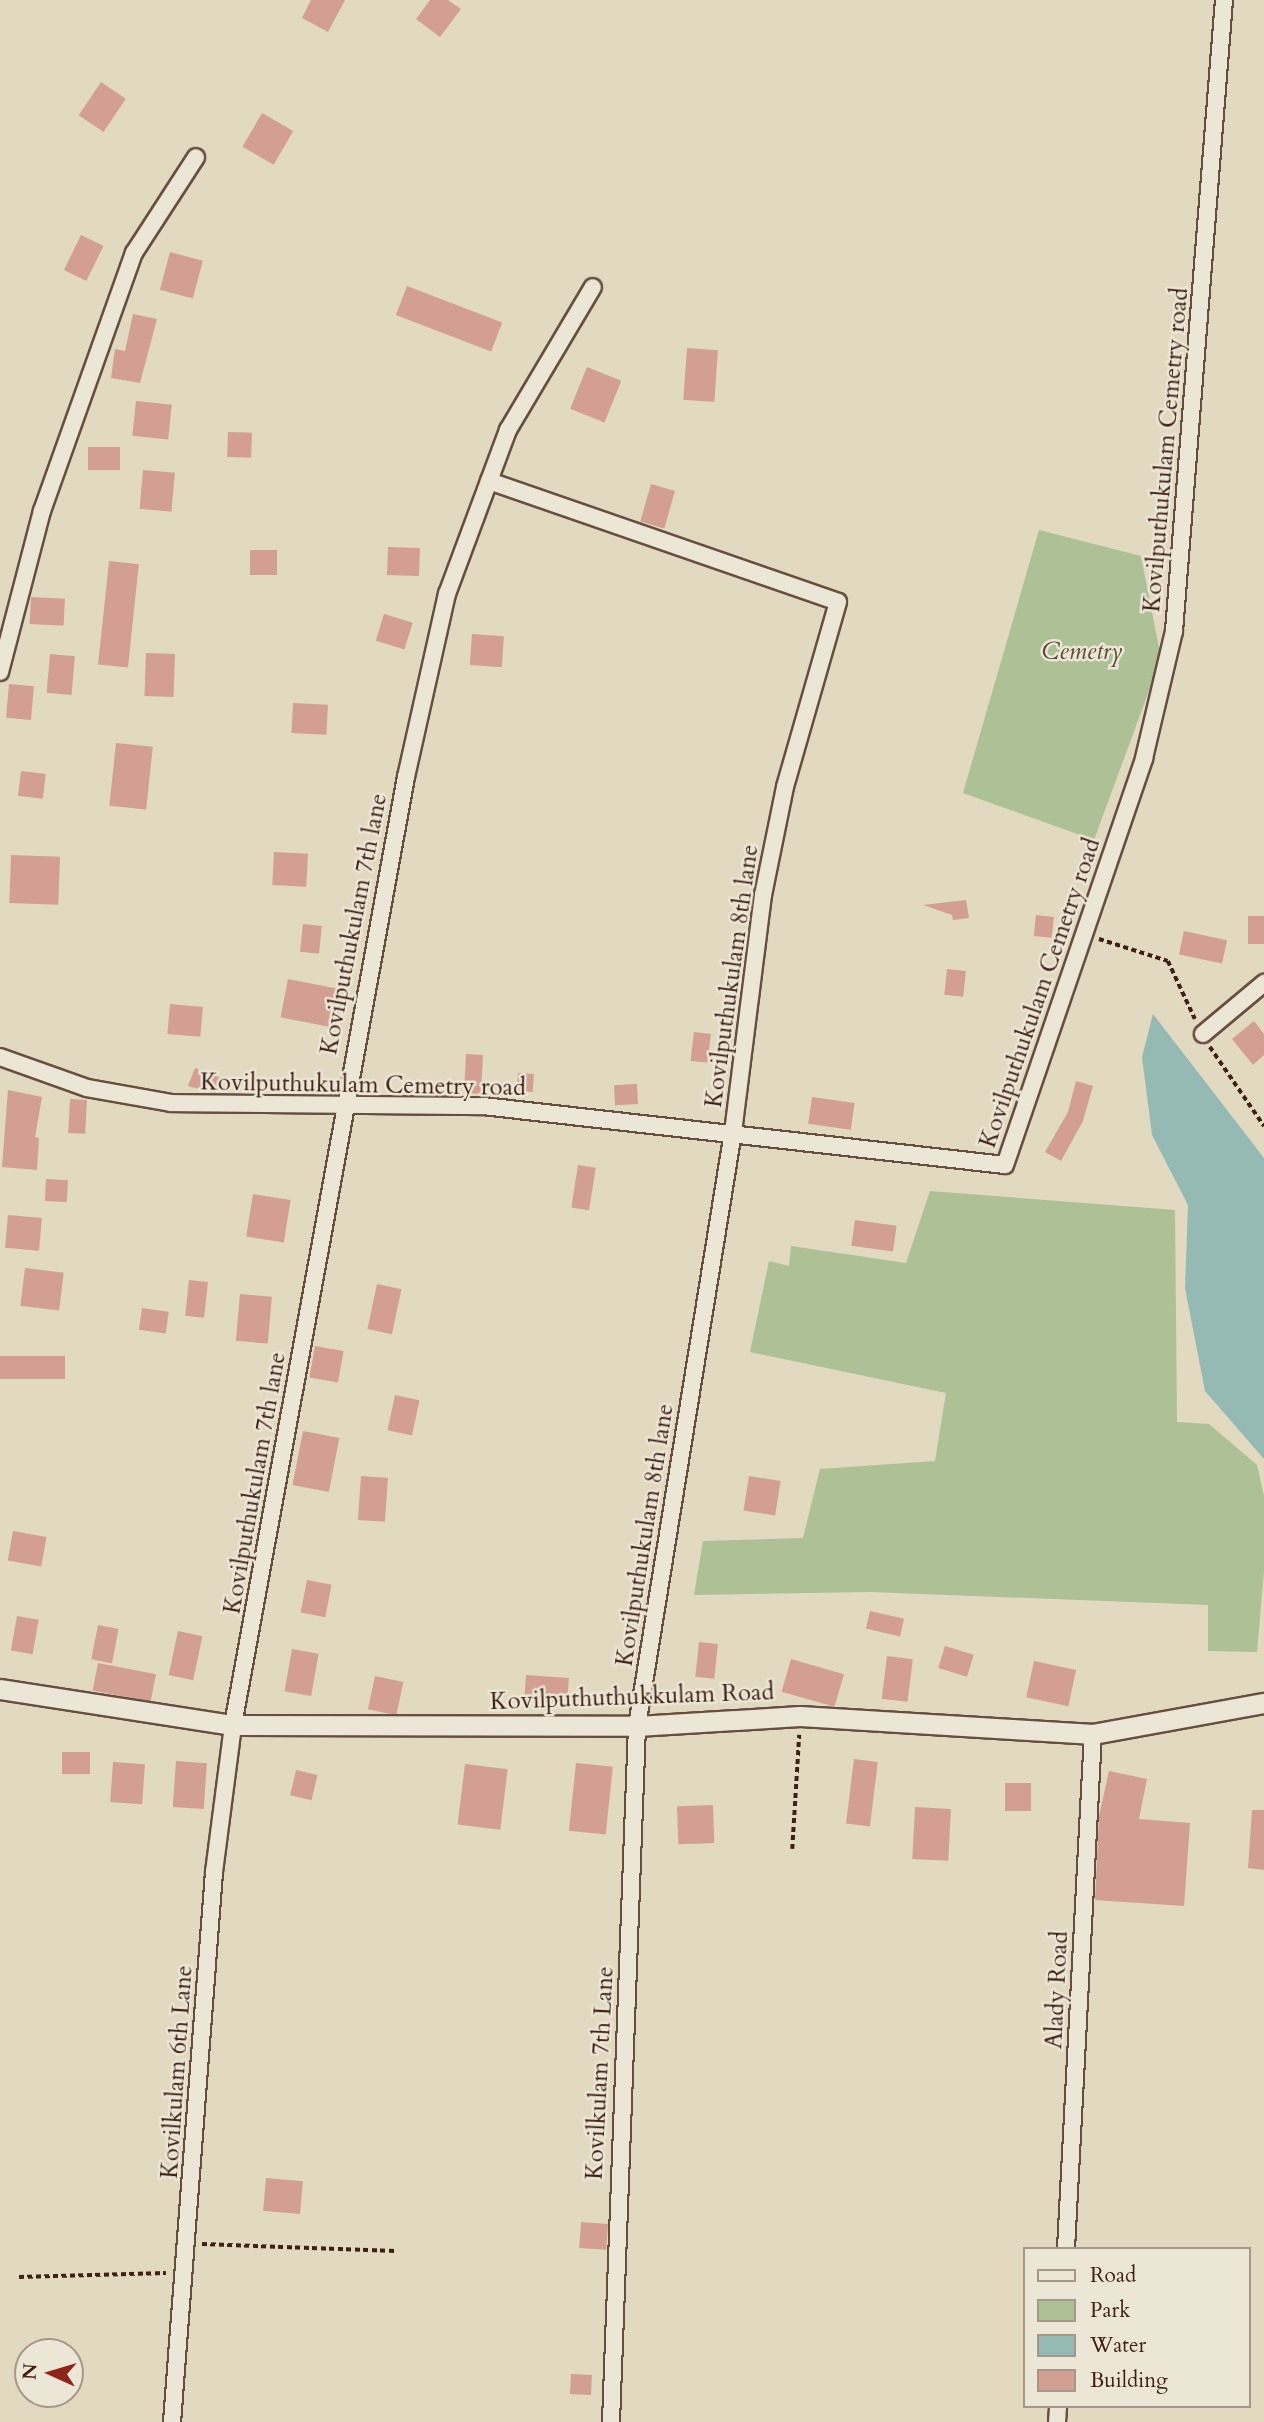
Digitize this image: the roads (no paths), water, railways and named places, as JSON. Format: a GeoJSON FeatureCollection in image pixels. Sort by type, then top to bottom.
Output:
{"type":"FeatureCollection","features":[{"type":"Feature","properties":{"kind":"street","name":"Kovilputhukulam Cemetry road"},"geometry":{"type":"LineString","coordinates":[[0,1057],[87,1088],[171,1103],[342,1107],[482,1106],[733,1132],[1005,1165],[1086,936],[1144,758],[1174,631],[1224,0]]}},
{"type":"Feature","properties":{"kind":"street"},"geometry":{"type":"LineString","coordinates":[[0,672],[42,511],[134,253],[196,158]]}},
{"type":"Feature","properties":{"kind":"street","name":"Kovilputhukulam 7th lane"},"geometry":{"type":"LineString","coordinates":[[233,1726],[342,1107],[447,594],[508,430],[593,286]]}},
{"type":"Feature","properties":{"kind":"street","name":"Kovilputhukulam 8th lane"},"geometry":{"type":"LineString","coordinates":[[489,481],[838,602],[785,787],[766,882],[733,1132],[637,1726]]}},
{"type":"Feature","properties":{"kind":"street"},"geometry":{"type":"LineString","coordinates":[[1203,1034],[1264,983]]}},
{"type":"Feature","properties":{"kind":"street","name":"Kovilputhuthukkulam Road"},"geometry":{"type":"LineString","coordinates":[[0,1689],[233,1726],[637,1726],[800,1716],[1093,1734],[1264,1703]]}},
{"type":"Feature","properties":{"kind":"street","name":"Kovilkulam 6th Lane"},"geometry":{"type":"LineString","coordinates":[[172,2422],[181,2265],[196,2148],[214,1872],[233,1726]]}},
{"type":"Feature","properties":{"kind":"street","name":"Kovilkulam 7th Lane"},"geometry":{"type":"LineString","coordinates":[[611,2422],[637,1726]]}},
{"type":"Feature","properties":{"kind":"street","name":"Alady Road"},"geometry":{"type":"LineString","coordinates":[[1066,2247],[1093,1734]]}},
{"type":"Feature","properties":{"kind":"water"},"geometry":{"type":"Polygon","coordinates":[[[1153,1014],[1264,1158],[1264,1459],[1205,1391],[1185,1288],[1188,1205],[1152,1135],[1142,1057],[1153,1014]]]}},
{"type":"Feature","properties":{"kind":"park label","name":"Cemetry"},"geometry":{"type":"Point","coordinates":[1082,652]}}]}
